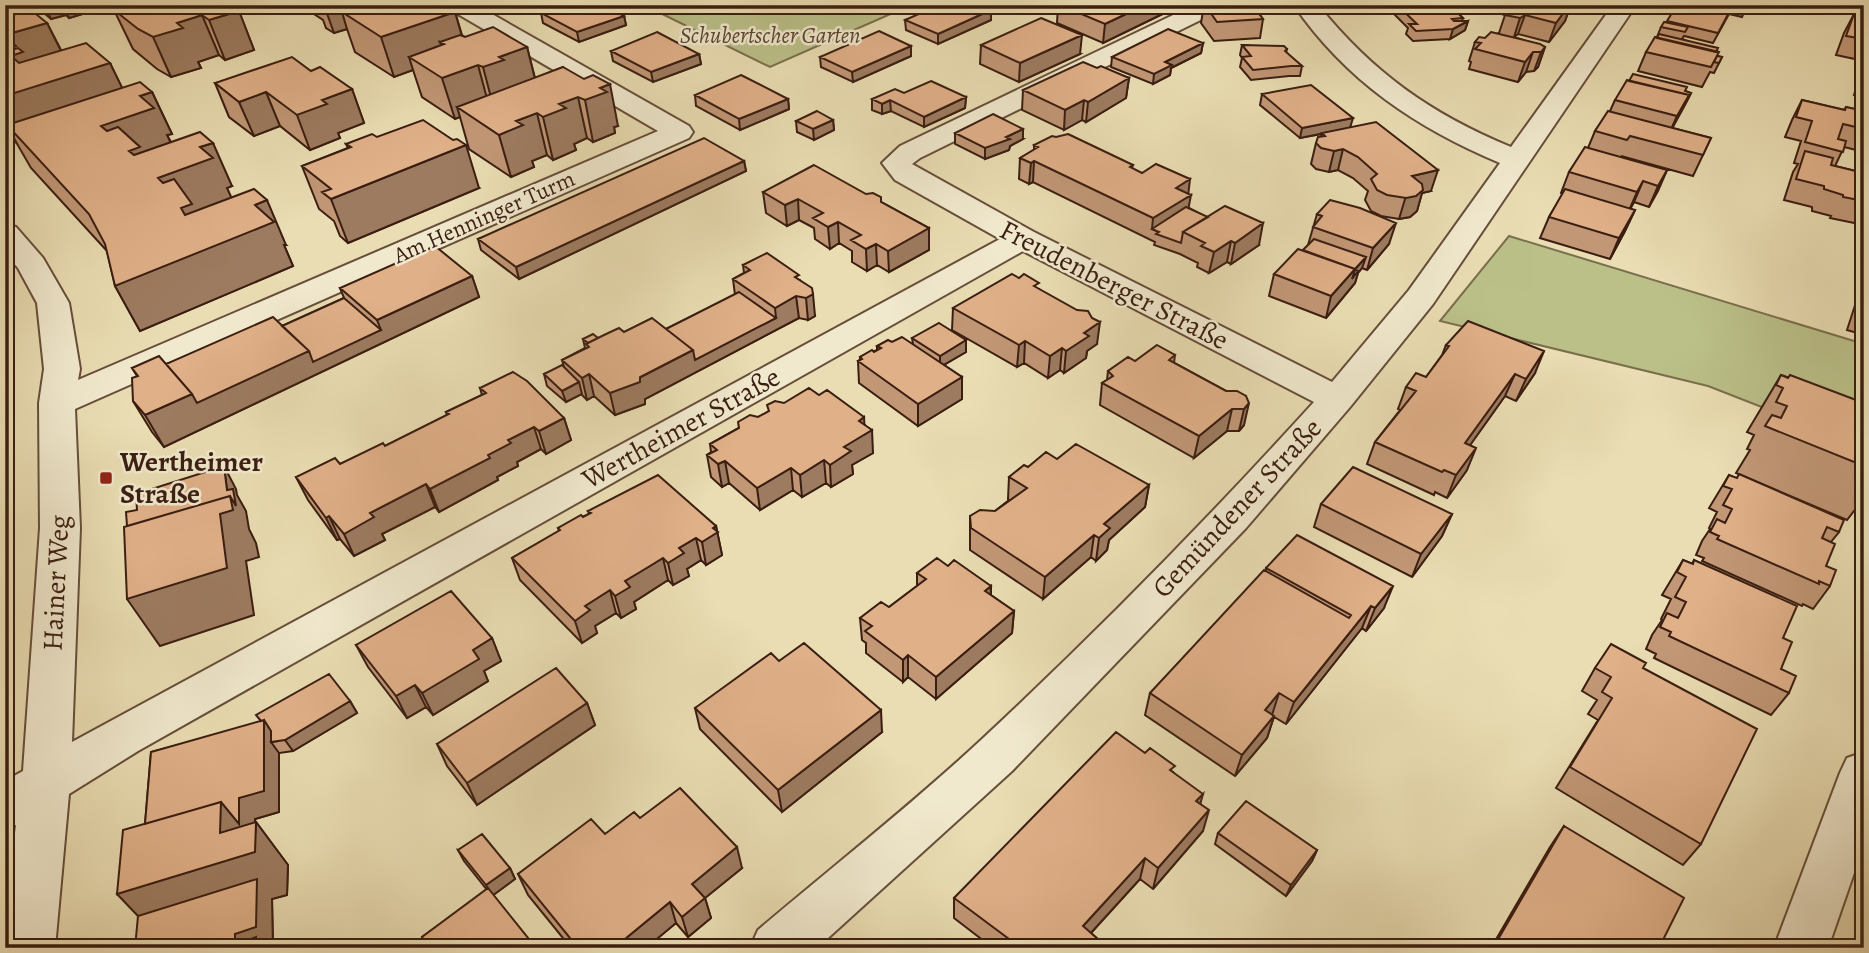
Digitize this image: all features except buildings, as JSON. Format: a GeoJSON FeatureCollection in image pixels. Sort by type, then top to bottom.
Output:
{"type":"FeatureCollection","features":[{"type":"Feature","properties":{"kind":"street","name":"Am Henninger Turm"},"geometry":{"type":"LineString","coordinates":[[57,403],[679,132],[458,5]]}},
{"type":"Feature","properties":{"kind":"street","name":"Freudenberger Straße"},"geometry":{"type":"LineString","coordinates":[[1213,5],[909,152],[896,163],[905,174],[1023,239],[1337,399]]}},
{"type":"Feature","properties":{"kind":"street"},"geometry":{"type":"LineString","coordinates":[[1305,5],[1345,52],[1392,96],[1445,130],[1515,159]]}},
{"type":"Feature","properties":{"kind":"street","name":"Gemündener Straße"},"geometry":{"type":"LineString","coordinates":[[777,948],[995,757],[1161,592],[1231,518],[1337,399],[1421,297],[1625,5]]}},
{"type":"Feature","properties":{"kind":"street","name":"Hainer Weg"},"geometry":{"type":"LineString","coordinates":[[5,233],[32,265],[53,303],[62,369],[57,403],[60,528],[25,794],[28,948]]}},
{"type":"Feature","properties":{"kind":"street","name":"Wertheimer Straße"},"geometry":{"type":"LineString","coordinates":[[25,794],[1023,239]]}},
{"type":"Feature","properties":{"kind":"street"},"geometry":{"type":"LineString","coordinates":[[1801,948],[1864,773]]}},
{"type":"Feature","properties":{"kind":"green space","name":"Schubertscher Garten"},"geometry":{"type":"Polygon","coordinates":[[[644,5],[911,5],[770,67],[644,5]]]}},
{"type":"Feature","properties":{"kind":"green space"},"geometry":{"type":"Polygon","coordinates":[[[1509,236],[1864,344],[1864,447],[1708,386],[1440,321],[1509,236]]]}},
{"type":"Feature","properties":{"kind":"place","name":"Wertheimer Straße"},"geometry":{"type":"Point","coordinates":[106,478]}}]}
